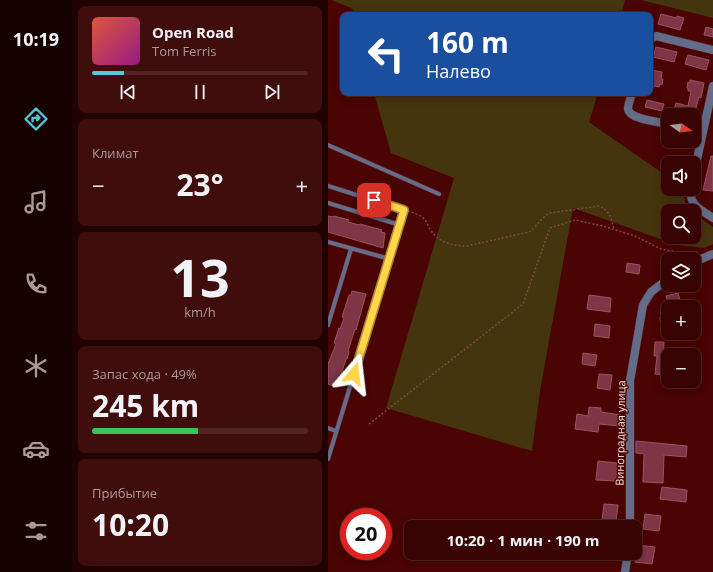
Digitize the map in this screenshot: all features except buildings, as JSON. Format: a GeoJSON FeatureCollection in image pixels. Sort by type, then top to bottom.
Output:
{"type":"FeatureCollection","features":[{"type":"Feature","properties":{"kind":"street"},"geometry":{"type":"LineString","coordinates":[[653,38],[656,36],[713,50]]}},
{"type":"Feature","properties":{"kind":"street"},"geometry":{"type":"LineString","coordinates":[[697,156],[713,86]]}},
{"type":"Feature","properties":{"kind":"street"},"geometry":{"type":"LineString","coordinates":[[631,96],[628,109],[630,113],[636,117],[661,122]]}},
{"type":"Feature","properties":{"kind":"street"},"geometry":{"type":"LineString","coordinates":[[690,196],[696,207],[713,218]]}},
{"type":"Feature","properties":{"kind":"street"},"geometry":{"type":"LineString","coordinates":[[701,259],[711,254]]}},
{"type":"Feature","properties":{"kind":"street","name":"Виноградная улица"},"geometry":{"type":"LineString","coordinates":[[630,520],[630,381],[643,305],[651,292],[661,284]]}},
{"type":"Feature","properties":{"kind":"street"},"geometry":{"type":"LineString","coordinates":[[625,572],[627,560]]}},
{"type":"Feature","properties":{"kind":"lane"},"geometry":{"type":"LineString","coordinates":[[328,145],[439,194]]}},
{"type":"Feature","properties":{"kind":"lane"},"geometry":{"type":"LineString","coordinates":[[328,186],[404,210],[328,459]]}},
{"type":"Feature","properties":{"kind":"lane"},"geometry":{"type":"LineString","coordinates":[[328,203],[400,225]]}},
{"type":"Feature","properties":{"kind":"lane"},"geometry":{"type":"LineString","coordinates":[[328,242],[390,259]]}},
{"type":"Feature","properties":{"kind":"lane"},"geometry":{"type":"LineString","coordinates":[[328,325],[351,249]]}},
{"type":"Feature","properties":{"kind":"lane"},"geometry":{"type":"LineString","coordinates":[[328,428],[336,431]]}},
{"type":"Feature","properties":{"kind":"path"},"geometry":{"type":"LineString","coordinates":[[404,210],[419,215],[425,219],[432,233],[442,241],[457,246],[467,246],[529,232],[534,229],[544,216],[550,212],[599,206],[605,209],[610,215],[614,229]]}},
{"type":"Feature","properties":{"kind":"path"},"geometry":{"type":"LineString","coordinates":[[369,424],[523,304],[550,228],[575,220],[614,229],[635,236],[661,249],[682,253],[698,252],[711,254]]}},
{"type":"Feature","properties":{"kind":"shaded area"},"geometry":{"type":"Polygon","coordinates":[[[331,0],[625,0],[622,12],[354,12],[351,8],[331,0]]]}},
{"type":"Feature","properties":{"kind":"shaded area"},"geometry":{"type":"Polygon","coordinates":[[[641,0],[713,0],[713,18],[641,0]]]}},
{"type":"Feature","properties":{"kind":"shaded area"},"geometry":{"type":"Polygon","coordinates":[[[375,96],[597,96],[589,122],[661,172],[661,196],[684,196],[686,204],[661,204],[661,239],[573,208],[540,391],[532,451],[386,408],[454,178],[391,153],[375,96]]]}},
{"type":"Feature","properties":{"kind":"shaded area"},"geometry":{"type":"Polygon","coordinates":[[[701,219],[713,227],[713,244],[704,248],[674,244],[701,244],[701,219]]]}},
{"type":"Feature","properties":{"kind":"route"},"geometry":{"type":"LineString","coordinates":[[354,374],[404,210],[374,200]]}}]}
